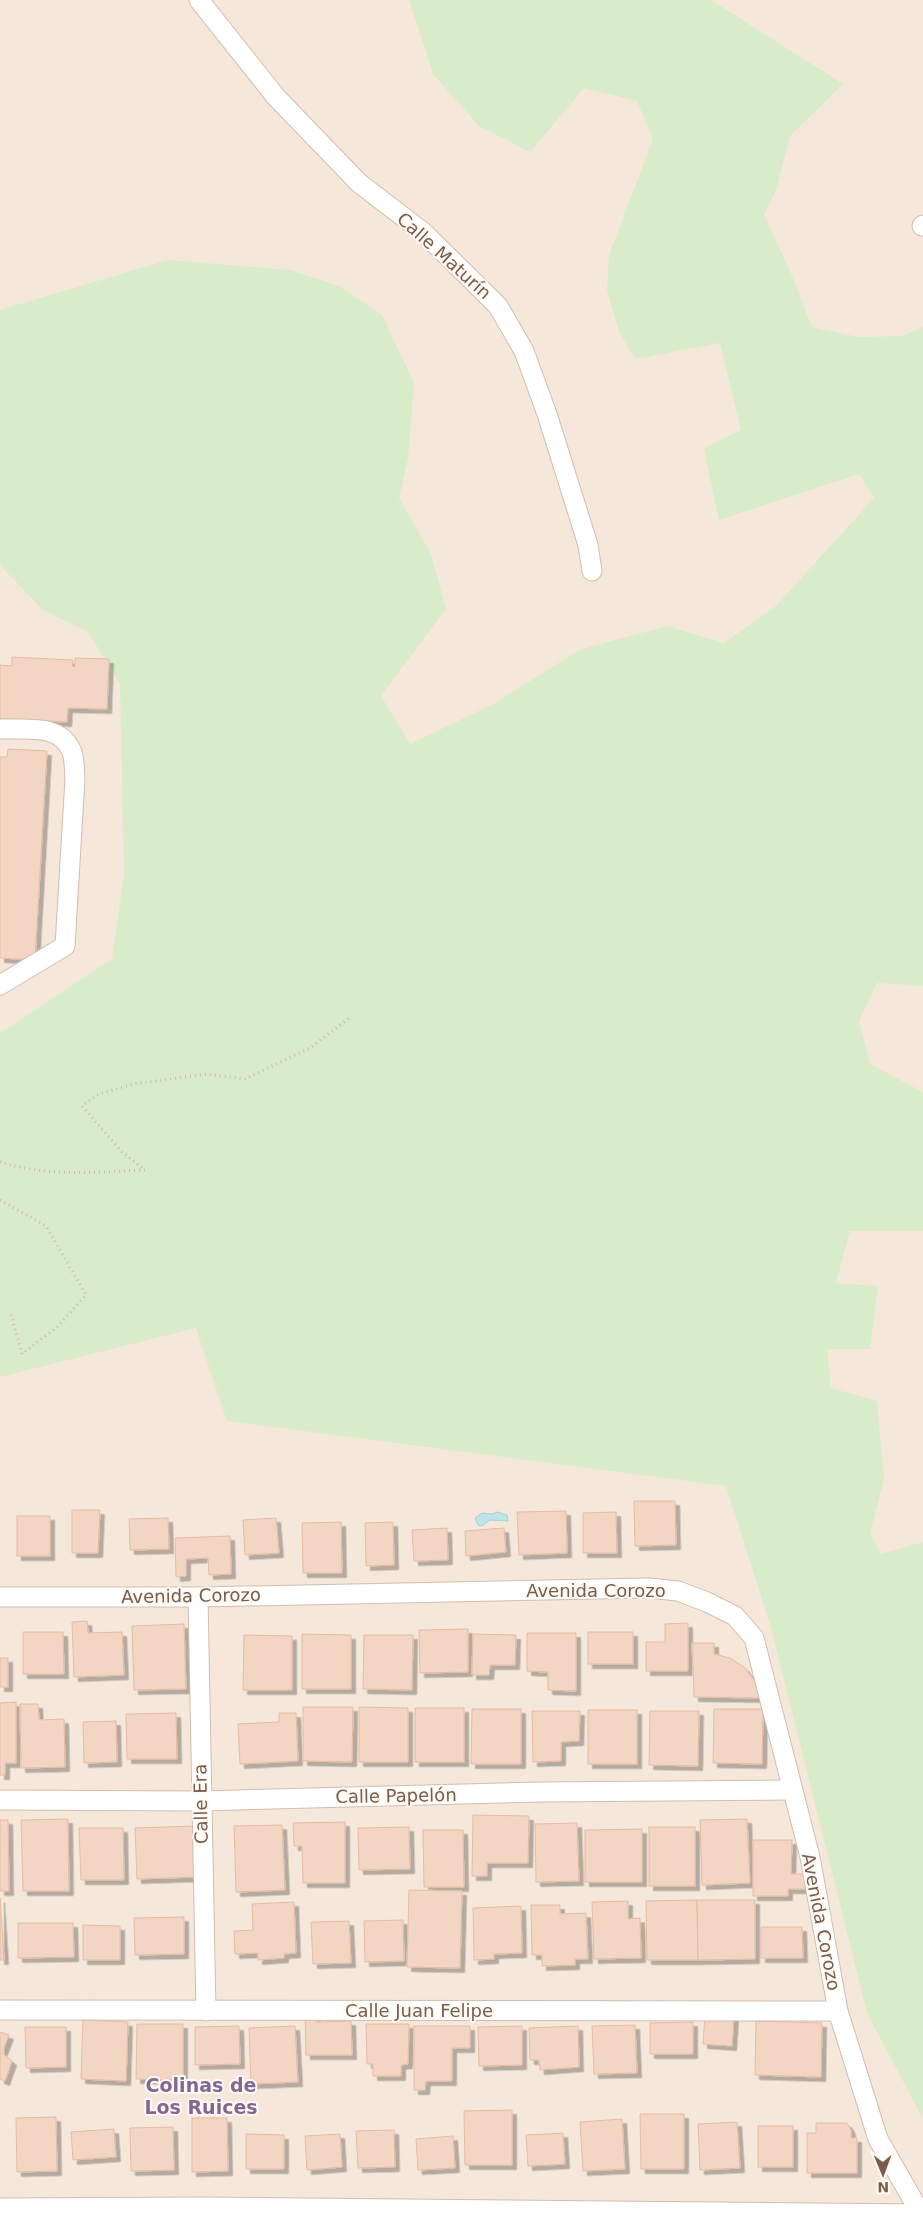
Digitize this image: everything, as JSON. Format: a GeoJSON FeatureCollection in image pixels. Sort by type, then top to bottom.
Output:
{"type":"FeatureCollection","features":[{"type":"Feature","properties":{"kind":"street","name":"Calle Maturín"},"geometry":{"type":"LineString","coordinates":[[199,0],[276,97],[359,183],[422,232],[498,306],[524,351],[547,414],[588,545],[592,571]]}},
{"type":"Feature","properties":{"kind":"street"},"geometry":{"type":"LineString","coordinates":[[0,729],[50,731],[63,738],[72,754],[75,780],[65,946],[0,985]]}},
{"type":"Feature","properties":{"kind":"street","name":"Avenida Corozo"},"geometry":{"type":"LineString","coordinates":[[0,1597],[198,1597],[649,1588],[678,1591],[735,1616],[754,1638],[810,1857],[838,2011],[878,2139],[921,2214]]}},
{"type":"Feature","properties":{"kind":"street","name":"Calle Era"},"geometry":{"type":"LineString","coordinates":[[198,1597],[200,1801],[206,2011]]}},
{"type":"Feature","properties":{"kind":"street","name":"Calle Papelón"},"geometry":{"type":"LineString","coordinates":[[0,1800],[200,1801],[541,1792],[792,1790]]}},
{"type":"Feature","properties":{"kind":"street","name":"Calle Juan Felipe"},"geometry":{"type":"LineString","coordinates":[[0,2010],[838,2011]]}},
{"type":"Feature","properties":{"kind":"street"},"geometry":{"type":"LineString","coordinates":[[0,2208],[921,2214]]}},
{"type":"Feature","properties":{"kind":"path"},"geometry":{"type":"LineString","coordinates":[[0,1162],[13,1166],[80,1173],[145,1170],[122,1152],[82,1106],[97,1095],[133,1084],[207,1074],[245,1079],[310,1048],[352,1016]]}},
{"type":"Feature","properties":{"kind":"path"},"geometry":{"type":"LineString","coordinates":[[0,1200],[46,1226],[86,1295],[56,1327],[22,1354],[10,1311]]}},
{"type":"Feature","properties":{"kind":"shaded area"},"geometry":{"type":"Polygon","coordinates":[[[0,0],[923,0],[923,2214],[0,2214],[0,0]]]}},
{"type":"Feature","properties":{"kind":"green space"},"geometry":{"type":"Polygon","coordinates":[[[409,0],[711,0],[843,84],[790,136],[776,190],[764,215],[790,271],[812,327],[858,337],[902,336],[923,327],[923,986],[877,983],[859,1021],[870,1064],[923,1092],[923,1231],[850,1231],[836,1283],[878,1286],[870,1349],[827,1349],[831,1388],[877,1401],[884,1479],[870,1534],[881,1554],[923,1542],[923,2119],[867,2013],[770,1624],[726,1486],[227,1421],[196,1328],[0,1377],[0,1033],[112,959],[124,875],[120,684],[88,632],[43,610],[0,565],[0,310],[168,260],[290,270],[339,286],[382,315],[414,383],[408,459],[399,498],[431,554],[446,609],[381,696],[410,744],[495,703],[579,650],[667,626],[724,643],[776,606],[874,498],[859,474],[719,520],[704,448],[741,430],[720,343],[635,359],[620,334],[607,291],[609,255],[653,139],[637,101],[584,88],[530,152],[479,126],[433,74],[409,0]]]}},
{"type":"Feature","properties":{"kind":"water"},"geometry":{"type":"Polygon","coordinates":[[[497,1512],[507,1515],[508,1521],[490,1520],[482,1526],[478,1525],[475,1518],[482,1513],[492,1514],[497,1512]]]}},
{"type":"Feature","properties":{"kind":"building"},"geometry":{"type":"Polygon","coordinates":[[[12,657],[73,660],[72,666],[75,667],[75,658],[109,659],[107,709],[68,708],[67,722],[0,719],[0,665],[12,666],[12,657]]]}},
{"type":"Feature","properties":{"kind":"building"},"geometry":{"type":"Polygon","coordinates":[[[8,749],[47,751],[35,960],[0,958],[0,757],[7,757],[8,749]]]}},
{"type":"Feature","properties":{"kind":"building"},"geometry":{"type":"Polygon","coordinates":[[[634,1501],[675,1501],[676,1545],[635,1546],[634,1501]]]}},
{"type":"Feature","properties":{"kind":"building"},"geometry":{"type":"Polygon","coordinates":[[[72,1510],[100,1510],[98,1553],[72,1553],[72,1510]]]}},
{"type":"Feature","properties":{"kind":"building"},"geometry":{"type":"Polygon","coordinates":[[[566,1511],[567,1553],[519,1555],[517,1512],[566,1511]]]}},
{"type":"Feature","properties":{"kind":"building"},"geometry":{"type":"Polygon","coordinates":[[[616,1512],[617,1553],[583,1553],[583,1513],[616,1512]]]}},
{"type":"Feature","properties":{"kind":"building"},"geometry":{"type":"Polygon","coordinates":[[[17,1516],[50,1516],[50,1556],[17,1556],[17,1516]]]}},
{"type":"Feature","properties":{"kind":"building"},"geometry":{"type":"Polygon","coordinates":[[[168,1518],[169,1549],[130,1550],[129,1519],[168,1518]]]}},
{"type":"Feature","properties":{"kind":"building"},"geometry":{"type":"Polygon","coordinates":[[[276,1518],[279,1553],[245,1555],[243,1520],[276,1518]]]}},
{"type":"Feature","properties":{"kind":"building"},"geometry":{"type":"Polygon","coordinates":[[[341,1522],[342,1573],[303,1573],[302,1523],[341,1522]]]}},
{"type":"Feature","properties":{"kind":"building"},"geometry":{"type":"Polygon","coordinates":[[[393,1522],[394,1565],[366,1566],[365,1523],[393,1522]]]}},
{"type":"Feature","properties":{"kind":"building"},"geometry":{"type":"Polygon","coordinates":[[[447,1528],[448,1560],[414,1561],[412,1530],[447,1528]]]}},
{"type":"Feature","properties":{"kind":"building"},"geometry":{"type":"Polygon","coordinates":[[[504,1528],[506,1552],[466,1556],[465,1531],[504,1528]]]}},
{"type":"Feature","properties":{"kind":"building"},"geometry":{"type":"Polygon","coordinates":[[[230,1536],[231,1574],[209,1575],[208,1558],[186,1559],[186,1576],[176,1577],[175,1538],[230,1536]]]}},
{"type":"Feature","properties":{"kind":"building"},"geometry":{"type":"Polygon","coordinates":[[[87,1621],[88,1633],[122,1632],[124,1675],[74,1677],[72,1622],[87,1621]]]}},
{"type":"Feature","properties":{"kind":"building"},"geometry":{"type":"Polygon","coordinates":[[[688,1623],[688,1671],[646,1671],[646,1642],[665,1642],[665,1624],[688,1623]]]}},
{"type":"Feature","properties":{"kind":"building"},"geometry":{"type":"Polygon","coordinates":[[[184,1624],[186,1689],[134,1690],[132,1626],[184,1624]]]}},
{"type":"Feature","properties":{"kind":"building"},"geometry":{"type":"Polygon","coordinates":[[[468,1629],[468,1672],[420,1673],[419,1630],[468,1629]]]}},
{"type":"Feature","properties":{"kind":"building"},"geometry":{"type":"Polygon","coordinates":[[[23,1632],[63,1632],[64,1674],[23,1674],[23,1632]]]}},
{"type":"Feature","properties":{"kind":"building"},"geometry":{"type":"Polygon","coordinates":[[[588,1632],[633,1632],[633,1664],[588,1664],[588,1632]]]}},
{"type":"Feature","properties":{"kind":"building"},"geometry":{"type":"Polygon","coordinates":[[[527,1633],[576,1633],[576,1691],[548,1690],[548,1672],[527,1671],[527,1633]]]}},
{"type":"Feature","properties":{"kind":"building"},"geometry":{"type":"Polygon","coordinates":[[[302,1634],[351,1635],[351,1689],[302,1689],[302,1634]]]}},
{"type":"Feature","properties":{"kind":"building"},"geometry":{"type":"Polygon","coordinates":[[[473,1634],[516,1635],[515,1665],[490,1665],[489,1675],[472,1675],[473,1634]]]}},
{"type":"Feature","properties":{"kind":"building"},"geometry":{"type":"Polygon","coordinates":[[[244,1635],[292,1636],[292,1690],[243,1690],[244,1635]]]}},
{"type":"Feature","properties":{"kind":"building"},"geometry":{"type":"Polygon","coordinates":[[[364,1635],[413,1635],[412,1690],[363,1689],[364,1635]]]}},
{"type":"Feature","properties":{"kind":"building"},"geometry":{"type":"Polygon","coordinates":[[[692,1643],[714,1643],[714,1654],[730,1658],[744,1667],[760,1688],[762,1698],[694,1697],[692,1643]]]}},
{"type":"Feature","properties":{"kind":"building"},"geometry":{"type":"Polygon","coordinates":[[[0,1658],[8,1658],[8,1687],[0,1687],[0,1658]]]}},
{"type":"Feature","properties":{"kind":"building"},"geometry":{"type":"Polygon","coordinates":[[[16,1702],[16,1763],[5,1763],[5,1775],[0,1775],[0,1703],[16,1702]]]}},
{"type":"Feature","properties":{"kind":"building"},"geometry":{"type":"Polygon","coordinates":[[[20,1704],[38,1704],[39,1720],[64,1719],[65,1767],[21,1768],[20,1704]]]}},
{"type":"Feature","properties":{"kind":"building"},"geometry":{"type":"Polygon","coordinates":[[[303,1707],[353,1707],[352,1762],[303,1761],[303,1707]]]}},
{"type":"Feature","properties":{"kind":"building"},"geometry":{"type":"Polygon","coordinates":[[[359,1707],[408,1708],[408,1762],[359,1762],[359,1707]]]}},
{"type":"Feature","properties":{"kind":"building"},"geometry":{"type":"Polygon","coordinates":[[[415,1708],[464,1708],[464,1762],[415,1762],[415,1708]]]}},
{"type":"Feature","properties":{"kind":"building"},"geometry":{"type":"Polygon","coordinates":[[[472,1709],[521,1709],[521,1764],[471,1764],[472,1709]]]}},
{"type":"Feature","properties":{"kind":"building"},"geometry":{"type":"Polygon","coordinates":[[[714,1709],[763,1709],[762,1764],[713,1763],[714,1709]]]}},
{"type":"Feature","properties":{"kind":"building"},"geometry":{"type":"Polygon","coordinates":[[[588,1710],[637,1710],[637,1764],[588,1764],[588,1710]]]}},
{"type":"Feature","properties":{"kind":"building"},"geometry":{"type":"Polygon","coordinates":[[[532,1711],[580,1711],[579,1741],[561,1742],[561,1761],[533,1762],[532,1711]]]}},
{"type":"Feature","properties":{"kind":"building"},"geometry":{"type":"Polygon","coordinates":[[[650,1711],[699,1711],[698,1766],[649,1765],[650,1711]]]}},
{"type":"Feature","properties":{"kind":"building"},"geometry":{"type":"Polygon","coordinates":[[[176,1713],[177,1759],[127,1759],[126,1714],[176,1713]]]}},
{"type":"Feature","properties":{"kind":"building"},"geometry":{"type":"Polygon","coordinates":[[[279,1713],[296,1713],[298,1761],[240,1764],[238,1724],[279,1722],[279,1713]]]}},
{"type":"Feature","properties":{"kind":"building"},"geometry":{"type":"Polygon","coordinates":[[[116,1721],[117,1762],[84,1763],[83,1722],[116,1721]]]}},
{"type":"Feature","properties":{"kind":"building"},"geometry":{"type":"Polygon","coordinates":[[[473,1815],[529,1816],[528,1863],[487,1863],[487,1876],[472,1876],[473,1815]]]}},
{"type":"Feature","properties":{"kind":"building"},"geometry":{"type":"Polygon","coordinates":[[[68,1819],[69,1891],[23,1891],[21,1820],[68,1819]]]}},
{"type":"Feature","properties":{"kind":"building"},"geometry":{"type":"Polygon","coordinates":[[[747,1819],[750,1883],[702,1885],[700,1820],[747,1819]]]}},
{"type":"Feature","properties":{"kind":"building"},"geometry":{"type":"Polygon","coordinates":[[[0,1820],[8,1820],[9,1891],[0,1891],[0,1820]]]}},
{"type":"Feature","properties":{"kind":"building"},"geometry":{"type":"Polygon","coordinates":[[[345,1822],[345,1883],[303,1883],[302,1846],[294,1846],[293,1823],[345,1822]]]}},
{"type":"Feature","properties":{"kind":"building"},"geometry":{"type":"Polygon","coordinates":[[[577,1823],[579,1881],[536,1882],[535,1824],[577,1823]]]}},
{"type":"Feature","properties":{"kind":"building"},"geometry":{"type":"Polygon","coordinates":[[[282,1825],[285,1890],[236,1892],[234,1826],[282,1825]]]}},
{"type":"Feature","properties":{"kind":"building"},"geometry":{"type":"Polygon","coordinates":[[[195,1826],[197,1877],[137,1879],[135,1828],[195,1826]]]}},
{"type":"Feature","properties":{"kind":"building"},"geometry":{"type":"Polygon","coordinates":[[[409,1827],[410,1869],[359,1870],[358,1828],[409,1827]]]}},
{"type":"Feature","properties":{"kind":"building"},"geometry":{"type":"Polygon","coordinates":[[[649,1827],[695,1827],[695,1886],[649,1886],[649,1827]]]}},
{"type":"Feature","properties":{"kind":"building"},"geometry":{"type":"Polygon","coordinates":[[[79,1828],[123,1828],[124,1880],[81,1880],[79,1828]]]}},
{"type":"Feature","properties":{"kind":"building"},"geometry":{"type":"Polygon","coordinates":[[[642,1829],[642,1882],[585,1882],[585,1830],[642,1829]]]}},
{"type":"Feature","properties":{"kind":"building"},"geometry":{"type":"Polygon","coordinates":[[[423,1830],[463,1830],[464,1887],[424,1887],[423,1830]]]}},
{"type":"Feature","properties":{"kind":"building"},"geometry":{"type":"Polygon","coordinates":[[[753,1840],[792,1840],[791,1874],[805,1874],[805,1889],[788,1889],[788,1896],[753,1896],[753,1840]]]}},
{"type":"Feature","properties":{"kind":"building"},"geometry":{"type":"Polygon","coordinates":[[[409,1890],[462,1891],[460,1968],[407,1967],[409,1890]]]}},
{"type":"Feature","properties":{"kind":"building"},"geometry":{"type":"Polygon","coordinates":[[[0,1898],[4,1960],[0,1960],[0,1898]]]}},
{"type":"Feature","properties":{"kind":"building"},"geometry":{"type":"Polygon","coordinates":[[[697,1900],[698,1960],[647,1960],[646,1901],[697,1900]]]}},
{"type":"Feature","properties":{"kind":"building"},"geometry":{"type":"Polygon","coordinates":[[[697,1900],[755,1900],[755,1959],[698,1960],[697,1900]]]}},
{"type":"Feature","properties":{"kind":"building"},"geometry":{"type":"Polygon","coordinates":[[[628,1901],[628,1919],[640,1918],[641,1958],[594,1959],[592,1902],[628,1901]]]}},
{"type":"Feature","properties":{"kind":"building"},"geometry":{"type":"Polygon","coordinates":[[[294,1902],[296,1953],[284,1954],[284,1958],[258,1960],[258,1953],[235,1954],[234,1931],[253,1930],[252,1904],[294,1902]]]}},
{"type":"Feature","properties":{"kind":"building"},"geometry":{"type":"Polygon","coordinates":[[[531,1905],[560,1905],[560,1914],[586,1913],[588,1959],[575,1959],[575,1965],[542,1966],[542,1955],[532,1955],[531,1905]]]}},
{"type":"Feature","properties":{"kind":"building"},"geometry":{"type":"Polygon","coordinates":[[[521,1906],[522,1953],[494,1954],[494,1959],[474,1960],[473,1908],[521,1906]]]}},
{"type":"Feature","properties":{"kind":"building"},"geometry":{"type":"Polygon","coordinates":[[[184,1917],[184,1954],[135,1955],[134,1918],[184,1917]]]}},
{"type":"Feature","properties":{"kind":"building"},"geometry":{"type":"Polygon","coordinates":[[[403,1920],[404,1961],[365,1962],[364,1921],[403,1920]]]}},
{"type":"Feature","properties":{"kind":"building"},"geometry":{"type":"Polygon","coordinates":[[[349,1921],[351,1963],[313,1964],[311,1922],[349,1921]]]}},
{"type":"Feature","properties":{"kind":"building"},"geometry":{"type":"Polygon","coordinates":[[[18,1923],[73,1923],[74,1957],[18,1958],[18,1923]]]}},
{"type":"Feature","properties":{"kind":"building"},"geometry":{"type":"Polygon","coordinates":[[[83,1925],[120,1926],[120,1960],[83,1960],[83,1925]]]}},
{"type":"Feature","properties":{"kind":"building"},"geometry":{"type":"Polygon","coordinates":[[[761,1927],[802,1927],[803,1958],[761,1958],[761,1927]]]}},
{"type":"Feature","properties":{"kind":"building"},"geometry":{"type":"Polygon","coordinates":[[[305,2012],[316,2012],[316,2022],[351,2021],[352,2055],[306,2055],[305,2012]]]}},
{"type":"Feature","properties":{"kind":"building"},"geometry":{"type":"Polygon","coordinates":[[[705,2014],[734,2016],[732,2046],[703,2044],[705,2014]]]}},
{"type":"Feature","properties":{"kind":"building"},"geometry":{"type":"Polygon","coordinates":[[[83,2020],[128,2022],[126,2081],[81,2079],[83,2020]]]}},
{"type":"Feature","properties":{"kind":"building"},"geometry":{"type":"Polygon","coordinates":[[[756,2021],[822,2023],[821,2077],[755,2075],[756,2021]]]}},
{"type":"Feature","properties":{"kind":"building"},"geometry":{"type":"Polygon","coordinates":[[[693,2022],[693,2054],[650,2054],[650,2023],[693,2022]]]}},
{"type":"Feature","properties":{"kind":"building"},"geometry":{"type":"Polygon","coordinates":[[[137,2024],[183,2024],[183,2080],[136,2079],[137,2024]]]}},
{"type":"Feature","properties":{"kind":"building"},"geometry":{"type":"Polygon","coordinates":[[[366,2024],[409,2024],[408,2064],[401,2065],[401,2076],[373,2076],[373,2064],[367,2064],[366,2024]]]}},
{"type":"Feature","properties":{"kind":"building"},"geometry":{"type":"Polygon","coordinates":[[[635,2025],[637,2073],[594,2074],[592,2026],[635,2025]]]}},
{"type":"Feature","properties":{"kind":"building"},"geometry":{"type":"Polygon","coordinates":[[[239,2026],[240,2064],[195,2065],[195,2027],[239,2026]]]}},
{"type":"Feature","properties":{"kind":"building"},"geometry":{"type":"Polygon","coordinates":[[[295,2026],[298,2082],[251,2084],[249,2028],[295,2026]]]}},
{"type":"Feature","properties":{"kind":"building"},"geometry":{"type":"Polygon","coordinates":[[[414,2026],[470,2026],[470,2048],[452,2048],[452,2081],[426,2081],[425,2090],[414,2090],[414,2026]]]}},
{"type":"Feature","properties":{"kind":"building"},"geometry":{"type":"Polygon","coordinates":[[[522,2026],[522,2065],[479,2066],[478,2027],[522,2026]]]}},
{"type":"Feature","properties":{"kind":"building"},"geometry":{"type":"Polygon","coordinates":[[[578,2026],[579,2067],[540,2070],[539,2060],[530,2060],[529,2028],[578,2026]]]}},
{"type":"Feature","properties":{"kind":"building"},"geometry":{"type":"Polygon","coordinates":[[[25,2027],[66,2027],[66,2067],[26,2068],[25,2027]]]}},
{"type":"Feature","properties":{"kind":"building"},"geometry":{"type":"Polygon","coordinates":[[[0,2032],[9,2035],[2,2053],[12,2061],[5,2081],[0,2079],[0,2032]]]}},
{"type":"Feature","properties":{"kind":"building"},"geometry":{"type":"Polygon","coordinates":[[[512,2110],[512,2165],[465,2165],[464,2111],[512,2110]]]}},
{"type":"Feature","properties":{"kind":"building"},"geometry":{"type":"Polygon","coordinates":[[[640,2114],[684,2114],[684,2169],[641,2169],[640,2114]]]}},
{"type":"Feature","properties":{"kind":"building"},"geometry":{"type":"Polygon","coordinates":[[[56,2117],[57,2171],[17,2172],[16,2118],[56,2117]]]}},
{"type":"Feature","properties":{"kind":"building"},"geometry":{"type":"Polygon","coordinates":[[[192,2118],[227,2118],[228,2171],[192,2172],[192,2118]]]}},
{"type":"Feature","properties":{"kind":"building"},"geometry":{"type":"Polygon","coordinates":[[[622,2119],[625,2169],[583,2171],[580,2122],[622,2119]]]}},
{"type":"Feature","properties":{"kind":"building"},"geometry":{"type":"Polygon","coordinates":[[[737,2122],[740,2168],[700,2170],[698,2124],[737,2122]]]}},
{"type":"Feature","properties":{"kind":"building"},"geometry":{"type":"Polygon","coordinates":[[[816,2123],[847,2123],[851,2130],[851,2138],[857,2138],[857,2173],[807,2173],[807,2133],[816,2133],[816,2123]]]}},
{"type":"Feature","properties":{"kind":"building"},"geometry":{"type":"Polygon","coordinates":[[[758,2126],[793,2126],[793,2167],[758,2167],[758,2126]]]}},
{"type":"Feature","properties":{"kind":"building"},"geometry":{"type":"Polygon","coordinates":[[[173,2127],[174,2170],[131,2171],[130,2128],[173,2127]]]}},
{"type":"Feature","properties":{"kind":"building"},"geometry":{"type":"Polygon","coordinates":[[[114,2129],[116,2157],[73,2160],[71,2132],[114,2129]]]}},
{"type":"Feature","properties":{"kind":"building"},"geometry":{"type":"Polygon","coordinates":[[[394,2130],[395,2167],[358,2168],[356,2131],[394,2130]]]}},
{"type":"Feature","properties":{"kind":"building"},"geometry":{"type":"Polygon","coordinates":[[[563,2133],[565,2164],[528,2166],[526,2135],[563,2133]]]}},
{"type":"Feature","properties":{"kind":"building"},"geometry":{"type":"Polygon","coordinates":[[[246,2134],[284,2135],[284,2169],[246,2169],[246,2134]]]}},
{"type":"Feature","properties":{"kind":"building"},"geometry":{"type":"Polygon","coordinates":[[[340,2134],[342,2167],[307,2170],[305,2136],[340,2134]]]}},
{"type":"Feature","properties":{"kind":"building"},"geometry":{"type":"Polygon","coordinates":[[[453,2136],[455,2168],[418,2170],[416,2139],[453,2136]]]}},
{"type":"Feature","properties":{"kind":"district","name":"Colinas de Los Ruices"},"geometry":{"type":"Point","coordinates":[201,2096]}}]}
